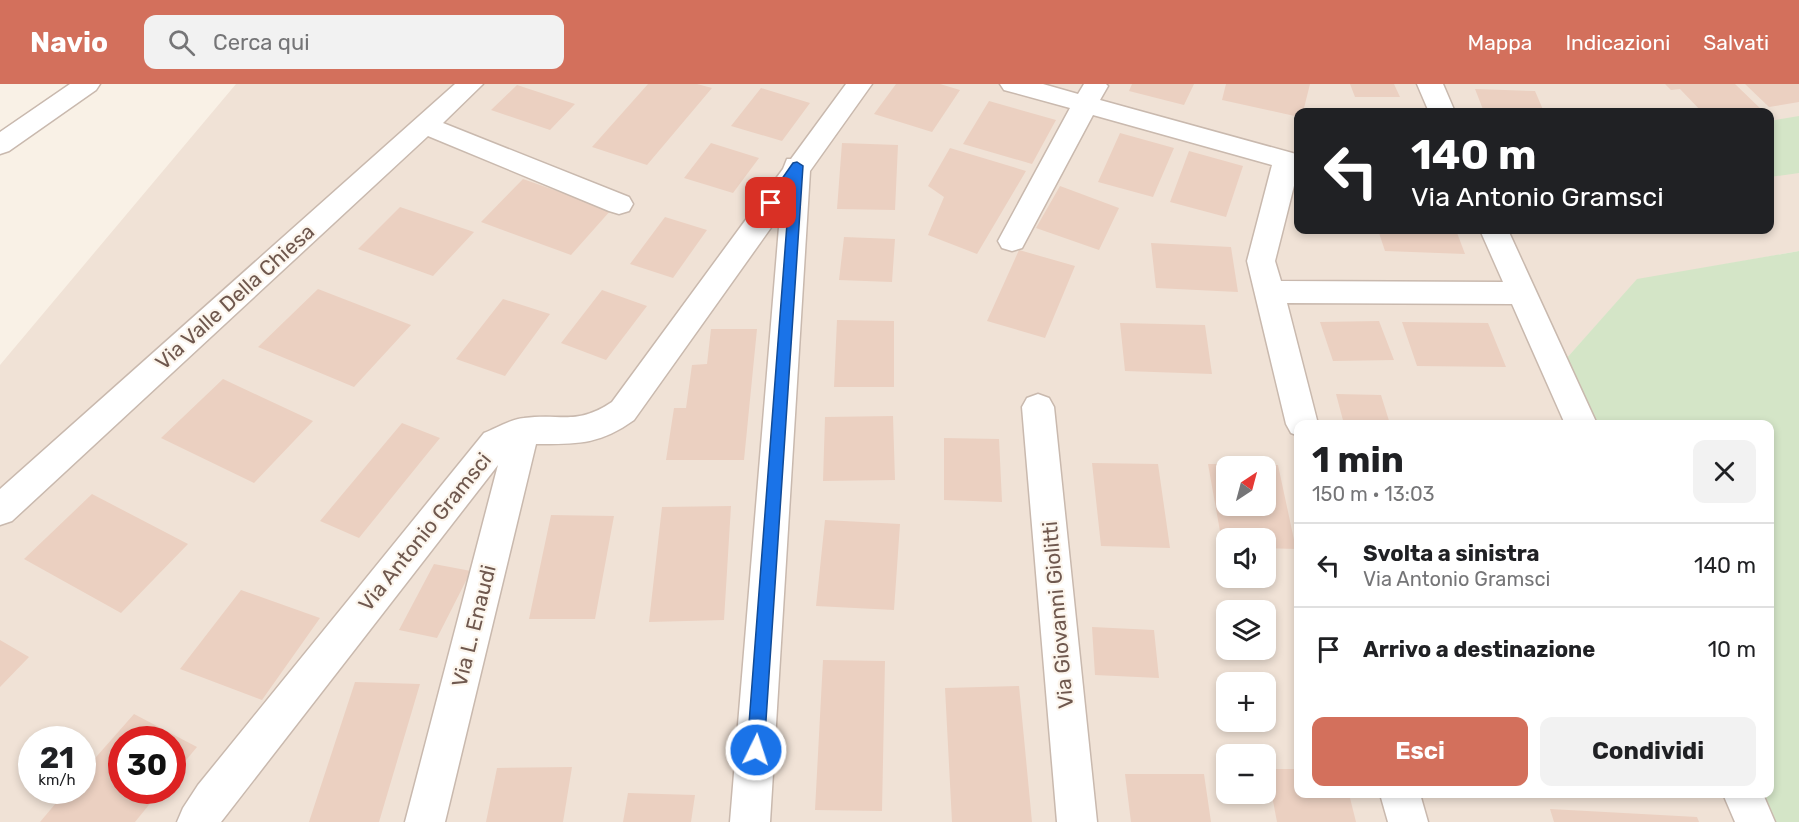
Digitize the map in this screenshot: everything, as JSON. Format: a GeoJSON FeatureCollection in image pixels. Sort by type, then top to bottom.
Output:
{"type":"FeatureCollection","features":[{"type":"Feature","properties":{"kind":"street"},"geometry":{"type":"LineString","coordinates":[[0,145],[87,84]]}},
{"type":"Feature","properties":{"kind":"street","name":"Via Valle Della Chiesa"},"geometry":{"type":"LineString","coordinates":[[0,510],[470,84]]}},
{"type":"Feature","properties":{"kind":"street","name":"Via Antonio Gramsci"},"geometry":{"type":"LineString","coordinates":[[197,822],[219,789],[496,443],[524,431],[584,430],[604,424],[622,411],[797,166],[859,84]]}},
{"type":"Feature","properties":{"kind":"street"},"geometry":{"type":"LineString","coordinates":[[1013,84],[1090,94],[1287,160],[1261,261],[1301,420]]}},
{"type":"Feature","properties":{"kind":"street"},"geometry":{"type":"LineString","coordinates":[[1430,84],[1440,108]]}},
{"type":"Feature","properties":{"kind":"street"},"geometry":{"type":"LineString","coordinates":[[1012,241],[1090,94]]}},
{"type":"Feature","properties":{"kind":"street"},"geometry":{"type":"LineString","coordinates":[[425,125],[619,204]]}},
{"type":"Feature","properties":{"kind":"street"},"geometry":{"type":"LineString","coordinates":[[750,822],[797,166]]}},
{"type":"Feature","properties":{"kind":"street"},"geometry":{"type":"LineString","coordinates":[[1496,234],[1524,292],[1579,420]]}},
{"type":"Feature","properties":{"kind":"street"},"geometry":{"type":"LineString","coordinates":[[1267,292],[1524,292]]}},
{"type":"Feature","properties":{"kind":"street","name":"Via Giovanni Giolitti"},"geometry":{"type":"LineString","coordinates":[[1038,407],[1077,822]]}},
{"type":"Feature","properties":{"kind":"street","name":"Via L. Enaudi"},"geometry":{"type":"LineString","coordinates":[[425,822],[524,431]]}},
{"type":"Feature","properties":{"kind":"street"},"geometry":{"type":"LineString","coordinates":[[1401,798],[1408,822]]}},
{"type":"Feature","properties":{"kind":"street"},"geometry":{"type":"LineString","coordinates":[[1745,798],[1755,822]]}},
{"type":"Feature","properties":{"kind":"shaded area"},"geometry":{"type":"Polygon","coordinates":[[[236,84],[1799,84],[1799,251],[1637,280],[1557,369],[1579,420],[1294,420],[1294,798],[1745,798],[1755,822],[0,822],[0,365],[236,84]]]}},
{"type":"Feature","properties":{"kind":"green space"},"geometry":{"type":"Polygon","coordinates":[[[1799,116],[1799,173],[1774,176],[1774,120],[1799,116]]]}},
{"type":"Feature","properties":{"kind":"green space"},"geometry":{"type":"Polygon","coordinates":[[[1799,251],[1799,822],[1755,822],[1745,798],[1774,798],[1774,420],[1579,420],[1557,369],[1637,279],[1799,251]]]}},
{"type":"Feature","properties":{"kind":"building"},"geometry":{"type":"Polygon","coordinates":[[[648,84],[697,84],[712,88],[647,165],[592,147],[648,84]]]}},
{"type":"Feature","properties":{"kind":"building"},"geometry":{"type":"Polygon","coordinates":[[[896,84],[940,84],[960,90],[932,132],[874,114],[896,84]]]}},
{"type":"Feature","properties":{"kind":"building"},"geometry":{"type":"Polygon","coordinates":[[[1132,84],[1194,84],[1184,105],[1129,91],[1132,84]]]}},
{"type":"Feature","properties":{"kind":"building"},"geometry":{"type":"Polygon","coordinates":[[[1226,84],[1310,84],[1304,108],[1294,108],[1294,116],[1222,100],[1226,84]]]}},
{"type":"Feature","properties":{"kind":"building"},"geometry":{"type":"Polygon","coordinates":[[[1350,84],[1394,84],[1400,97],[1355,97],[1350,84]]]}},
{"type":"Feature","properties":{"kind":"building"},"geometry":{"type":"Polygon","coordinates":[[[1665,84],[1735,84],[1760,108],[1698,108],[1680,89],[1671,90],[1665,84]]]}},
{"type":"Feature","properties":{"kind":"building"},"geometry":{"type":"Polygon","coordinates":[[[1745,84],[1799,84],[1799,102],[1769,107],[1745,84]]]}},
{"type":"Feature","properties":{"kind":"building"},"geometry":{"type":"Polygon","coordinates":[[[517,85],[575,104],[550,130],[491,110],[517,85]]]}},
{"type":"Feature","properties":{"kind":"building"},"geometry":{"type":"Polygon","coordinates":[[[761,88],[810,103],[782,141],[731,126],[761,88]]]}},
{"type":"Feature","properties":{"kind":"building"},"geometry":{"type":"Polygon","coordinates":[[[1475,89],[1535,91],[1542,108],[1482,108],[1475,89]]]}},
{"type":"Feature","properties":{"kind":"building"},"geometry":{"type":"Polygon","coordinates":[[[989,101],[1056,120],[1032,164],[963,144],[989,101]]]}},
{"type":"Feature","properties":{"kind":"building"},"geometry":{"type":"Polygon","coordinates":[[[1120,133],[1174,148],[1153,197],[1098,182],[1120,133]]]}},
{"type":"Feature","properties":{"kind":"building"},"geometry":{"type":"Polygon","coordinates":[[[711,143],[759,158],[733,193],[684,178],[711,143]]]}},
{"type":"Feature","properties":{"kind":"building"},"geometry":{"type":"Polygon","coordinates":[[[842,143],[898,145],[895,210],[837,209],[842,143]]]}},
{"type":"Feature","properties":{"kind":"building"},"geometry":{"type":"Polygon","coordinates":[[[950,148],[1026,171],[977,254],[928,235],[944,197],[928,186],[950,148]]]}},
{"type":"Feature","properties":{"kind":"building"},"geometry":{"type":"Polygon","coordinates":[[[1189,151],[1243,166],[1226,217],[1170,202],[1189,151]]]}},
{"type":"Feature","properties":{"kind":"building"},"geometry":{"type":"Polygon","coordinates":[[[523,179],[611,210],[571,255],[481,222],[523,179]]]}},
{"type":"Feature","properties":{"kind":"building"},"geometry":{"type":"Polygon","coordinates":[[[1060,186],[1119,208],[1099,250],[1036,228],[1060,186]]]}},
{"type":"Feature","properties":{"kind":"building"},"geometry":{"type":"Polygon","coordinates":[[[400,207],[474,232],[433,276],[358,249],[400,207]]]}},
{"type":"Feature","properties":{"kind":"building"},"geometry":{"type":"Polygon","coordinates":[[[665,217],[707,230],[673,278],[630,264],[665,217]]]}},
{"type":"Feature","properties":{"kind":"building"},"geometry":{"type":"Polygon","coordinates":[[[1379,234],[1458,234],[1465,254],[1385,251],[1379,234]]]}},
{"type":"Feature","properties":{"kind":"building"},"geometry":{"type":"Polygon","coordinates":[[[844,237],[895,239],[892,282],[839,280],[844,237]]]}},
{"type":"Feature","properties":{"kind":"building"},"geometry":{"type":"Polygon","coordinates":[[[1151,243],[1231,247],[1238,292],[1156,288],[1151,243]]]}},
{"type":"Feature","properties":{"kind":"building"},"geometry":{"type":"Polygon","coordinates":[[[1019,250],[1075,266],[1045,338],[987,321],[1019,250]]]}},
{"type":"Feature","properties":{"kind":"building"},"geometry":{"type":"Polygon","coordinates":[[[318,289],[411,325],[354,387],[258,347],[318,289]]]}},
{"type":"Feature","properties":{"kind":"building"},"geometry":{"type":"Polygon","coordinates":[[[602,290],[647,306],[606,360],[561,343],[602,290]]]}},
{"type":"Feature","properties":{"kind":"building"},"geometry":{"type":"Polygon","coordinates":[[[503,299],[550,314],[505,376],[456,359],[503,299]]]}},
{"type":"Feature","properties":{"kind":"building"},"geometry":{"type":"Polygon","coordinates":[[[837,320],[894,321],[894,387],[834,387],[837,320]]]}},
{"type":"Feature","properties":{"kind":"building"},"geometry":{"type":"Polygon","coordinates":[[[1379,321],[1394,360],[1333,361],[1320,322],[1379,321]]]}},
{"type":"Feature","properties":{"kind":"building"},"geometry":{"type":"Polygon","coordinates":[[[1402,322],[1488,323],[1506,367],[1417,366],[1402,322]]]}},
{"type":"Feature","properties":{"kind":"building"},"geometry":{"type":"Polygon","coordinates":[[[1120,323],[1205,325],[1212,374],[1125,371],[1120,323]]]}},
{"type":"Feature","properties":{"kind":"building"},"geometry":{"type":"Polygon","coordinates":[[[711,329],[757,329],[744,460],[666,460],[674,408],[686,408],[692,365],[707,364],[711,329]]]}},
{"type":"Feature","properties":{"kind":"building"},"geometry":{"type":"Polygon","coordinates":[[[223,379],[313,421],[254,483],[161,438],[223,379]]]}},
{"type":"Feature","properties":{"kind":"building"},"geometry":{"type":"Polygon","coordinates":[[[1336,394],[1381,395],[1389,420],[1343,420],[1336,394]]]}},
{"type":"Feature","properties":{"kind":"building"},"geometry":{"type":"Polygon","coordinates":[[[893,416],[895,480],[823,481],[825,417],[893,416]]]}},
{"type":"Feature","properties":{"kind":"building"},"geometry":{"type":"Polygon","coordinates":[[[402,423],[440,438],[359,538],[320,521],[402,423]]]}},
{"type":"Feature","properties":{"kind":"building"},"geometry":{"type":"Polygon","coordinates":[[[944,438],[999,439],[1002,502],[944,500],[944,438]]]}},
{"type":"Feature","properties":{"kind":"building"},"geometry":{"type":"Polygon","coordinates":[[[1092,463],[1158,464],[1170,548],[1101,546],[1092,463]]]}},
{"type":"Feature","properties":{"kind":"building"},"geometry":{"type":"Polygon","coordinates":[[[1208,464],[1216,464],[1216,509],[1208,464]]]}},
{"type":"Feature","properties":{"kind":"building"},"geometry":{"type":"Polygon","coordinates":[[[1276,465],[1278,465],[1294,549],[1276,548],[1276,528],[1219,528],[1217,516],[1276,516],[1276,465]]]}},
{"type":"Feature","properties":{"kind":"building"},"geometry":{"type":"Polygon","coordinates":[[[92,494],[188,544],[121,613],[24,559],[92,494]]]}},
{"type":"Feature","properties":{"kind":"building"},"geometry":{"type":"Polygon","coordinates":[[[731,506],[724,620],[649,622],[662,507],[731,506]]]}},
{"type":"Feature","properties":{"kind":"building"},"geometry":{"type":"Polygon","coordinates":[[[551,515],[614,516],[595,619],[529,619],[551,515]]]}},
{"type":"Feature","properties":{"kind":"building"},"geometry":{"type":"Polygon","coordinates":[[[825,520],[900,524],[894,610],[816,606],[825,520]]]}},
{"type":"Feature","properties":{"kind":"building"},"geometry":{"type":"Polygon","coordinates":[[[434,564],[471,571],[437,638],[399,630],[434,564]]]}},
{"type":"Feature","properties":{"kind":"building"},"geometry":{"type":"Polygon","coordinates":[[[241,590],[320,618],[262,700],[180,669],[241,590]]]}},
{"type":"Feature","properties":{"kind":"building"},"geometry":{"type":"Polygon","coordinates":[[[1092,627],[1154,630],[1159,678],[1095,675],[1092,627]]]}},
{"type":"Feature","properties":{"kind":"building"},"geometry":{"type":"Polygon","coordinates":[[[0,640],[29,657],[0,687],[0,640]]]}},
{"type":"Feature","properties":{"kind":"building"},"geometry":{"type":"Polygon","coordinates":[[[823,660],[885,661],[882,811],[815,810],[823,660]]]}},
{"type":"Feature","properties":{"kind":"building"},"geometry":{"type":"Polygon","coordinates":[[[355,682],[420,684],[379,822],[309,822],[355,682]]]}},
{"type":"Feature","properties":{"kind":"building"},"geometry":{"type":"Polygon","coordinates":[[[1019,686],[1032,822],[952,822],[945,688],[1019,686]]]}},
{"type":"Feature","properties":{"kind":"building"},"geometry":{"type":"Polygon","coordinates":[[[134,714],[157,726],[123,726],[134,714]]]}},
{"type":"Feature","properties":{"kind":"building"},"geometry":{"type":"Polygon","coordinates":[[[186,741],[197,747],[186,760],[186,741]]]}},
{"type":"Feature","properties":{"kind":"building"},"geometry":{"type":"Polygon","coordinates":[[[108,744],[108,804],[150,804],[135,822],[40,822],[55,804],[96,804],[96,757],[108,744]]]}},
{"type":"Feature","properties":{"kind":"building"},"geometry":{"type":"Polygon","coordinates":[[[572,767],[563,822],[486,822],[497,768],[572,767]]]}},
{"type":"Feature","properties":{"kind":"building"},"geometry":{"type":"Polygon","coordinates":[[[1276,769],[1294,769],[1294,798],[1350,798],[1356,822],[1277,822],[1274,804],[1276,804],[1276,769]]]}},
{"type":"Feature","properties":{"kind":"building"},"geometry":{"type":"Polygon","coordinates":[[[1125,774],[1204,774],[1211,822],[1131,822],[1125,774]]]}},
{"type":"Feature","properties":{"kind":"building"},"geometry":{"type":"Polygon","coordinates":[[[628,793],[695,795],[691,822],[623,822],[628,793]]]}},
{"type":"Feature","properties":{"kind":"building"},"geometry":{"type":"Polygon","coordinates":[[[1550,809],[1697,817],[1699,822],[1554,822],[1550,809]]]}},
{"type":"Feature","properties":{"kind":"route"},"geometry":{"type":"LineString","coordinates":[[756,750],[797,166],[771,203]]}}]}
